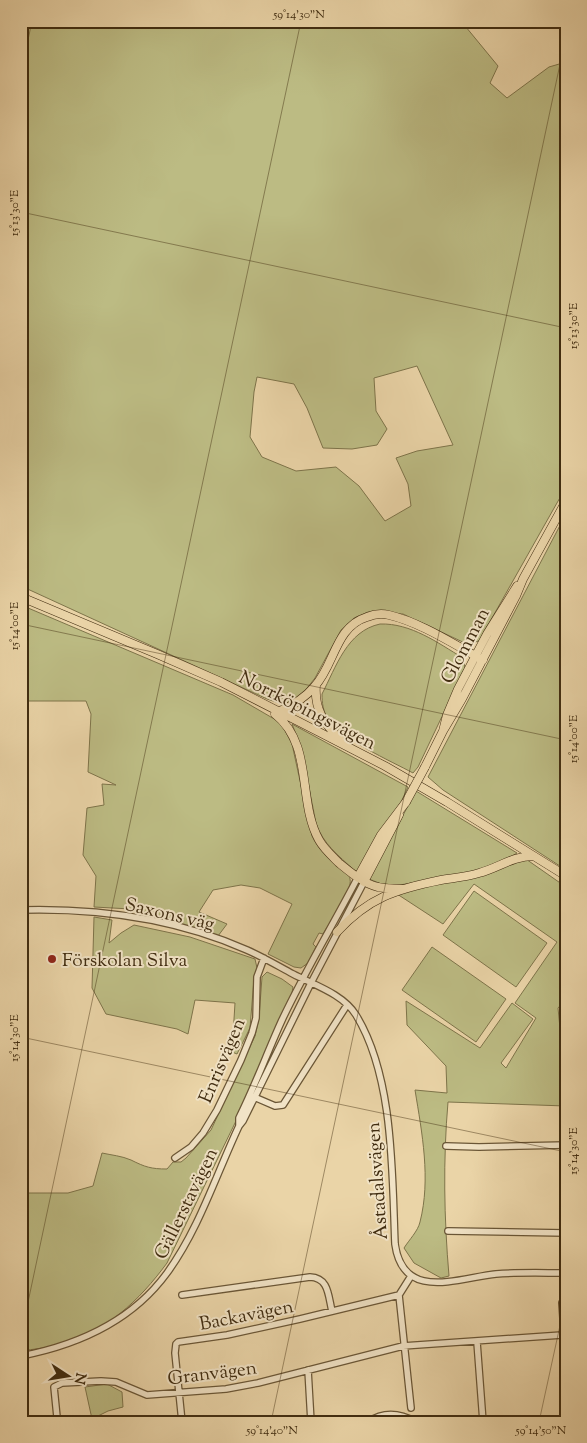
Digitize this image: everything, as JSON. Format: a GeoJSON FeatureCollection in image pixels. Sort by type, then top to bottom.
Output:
{"type":"FeatureCollection","features":[{"type":"Feature","properties":{"kind":"main road","name":"Glomman"},"geometry":{"type":"LineString","coordinates":[[361,879],[395,825],[400,811],[425,767],[442,731],[453,701],[479,658],[500,612],[523,579],[566,501]]}},
{"type":"Feature","properties":{"kind":"main road","name":"Norrköpingsvägen"},"geometry":{"type":"LineString","coordinates":[[21,597],[220,682],[347,746],[447,802],[566,876]]}},
{"type":"Feature","properties":{"kind":"main road"},"geometry":{"type":"LineString","coordinates":[[278,712],[295,704],[316,685],[346,629],[364,617],[387,614],[412,623],[479,658]]}},
{"type":"Feature","properties":{"kind":"main road"},"geometry":{"type":"LineString","coordinates":[[316,685],[316,704],[321,717],[328,728],[347,746]]}},
{"type":"Feature","properties":{"kind":"main road"},"geometry":{"type":"LineString","coordinates":[[266,706],[285,722],[296,742],[313,826],[320,842],[334,858],[361,879],[377,887],[404,889]]}},
{"type":"Feature","properties":{"kind":"main road"},"geometry":{"type":"LineString","coordinates":[[337,932],[368,904],[382,896],[440,880],[478,874],[516,858],[533,856]]}},
{"type":"Feature","properties":{"kind":"street","name":"Gällerstavägen"},"geometry":{"type":"LineString","coordinates":[[21,1356],[66,1345],[97,1332],[124,1316],[158,1285],[181,1251],[193,1228],[239,1126],[337,932],[361,879]]}},
{"type":"Feature","properties":{"kind":"street","name":"Gällerstavägen"},"geometry":{"type":"LineString","coordinates":[[239,1126],[239,1118],[302,979],[361,879]]}},
{"type":"Feature","properties":{"kind":"street","name":"Saxons väg"},"geometry":{"type":"LineString","coordinates":[[21,910],[94,912],[160,923],[221,940],[264,958],[311,983]]}},
{"type":"Feature","properties":{"kind":"street","name":"Enrisvägen"},"geometry":{"type":"LineString","coordinates":[[175,1158],[191,1147],[203,1133],[217,1110],[241,1060],[256,1018],[257,977],[264,958]]}},
{"type":"Feature","properties":{"kind":"street","name":"Åstadalsvägen"},"geometry":{"type":"LineString","coordinates":[[311,983],[338,997],[355,1014],[363,1028],[379,1075],[387,1119],[396,1250],[405,1268],[412,1276]]}},
{"type":"Feature","properties":{"kind":"street"},"geometry":{"type":"LineString","coordinates":[[254,1097],[278,1107],[283,1105],[347,1005]]}},
{"type":"Feature","properties":{"kind":"street"},"geometry":{"type":"LineString","coordinates":[[446,1146],[566,1145]]}},
{"type":"Feature","properties":{"kind":"street"},"geometry":{"type":"LineString","coordinates":[[448,1231],[566,1233]]}},
{"type":"Feature","properties":{"kind":"street"},"geometry":{"type":"LineString","coordinates":[[411,1408],[399,1295],[412,1276],[437,1284],[499,1274],[566,1273]]}},
{"type":"Feature","properties":{"kind":"street"},"geometry":{"type":"LineString","coordinates":[[182,1295],[310,1277],[319,1278],[324,1281],[332,1311]]}},
{"type":"Feature","properties":{"kind":"street","name":"Backavägen"},"geometry":{"type":"LineString","coordinates":[[182,1422],[175,1353],[178,1342],[227,1335],[399,1295]]}},
{"type":"Feature","properties":{"kind":"street","name":"Granvägen"},"geometry":{"type":"LineString","coordinates":[[57,1417],[54,1387],[62,1383],[111,1381],[147,1394],[226,1389],[258,1383],[403,1346],[562,1335],[564,1333],[562,1303]]}},
{"type":"Feature","properties":{"kind":"street"},"geometry":{"type":"LineString","coordinates":[[477,1342],[483,1422]]}},
{"type":"Feature","properties":{"kind":"street"},"geometry":{"type":"LineString","coordinates":[[308,1370],[311,1422]]}},
{"type":"Feature","properties":{"kind":"street"},"geometry":{"type":"LineString","coordinates":[[368,1422],[381,1415],[390,1414],[416,1422]]}},
{"type":"Feature","properties":{"kind":"shaded area"},"geometry":{"type":"Polygon","coordinates":[[[21,21],[461,21],[498,66],[490,83],[507,98],[549,67],[566,62],[566,487],[479,641],[467,644],[403,614],[368,612],[354,618],[341,630],[315,678],[300,697],[285,705],[267,699],[21,586],[21,21]],[[417,366],[374,378],[376,411],[387,429],[377,445],[352,449],[323,448],[307,408],[294,384],[257,377],[250,437],[262,457],[296,471],[336,467],[359,486],[385,521],[411,506],[408,484],[396,458],[417,451],[453,445],[417,366]]]}},
{"type":"Feature","properties":{"kind":"shaded area"},"geometry":{"type":"Polygon","coordinates":[[[566,514],[566,870],[443,790],[428,777],[566,514]]]}},
{"type":"Feature","properties":{"kind":"shaded area"},"geometry":{"type":"Polygon","coordinates":[[[21,605],[233,695],[276,720],[283,727],[292,744],[312,836],[324,854],[350,877],[348,891],[323,934],[319,933],[313,944],[316,947],[308,963],[301,968],[294,967],[268,954],[292,904],[260,888],[241,885],[213,890],[199,912],[227,924],[218,936],[139,914],[131,909],[94,907],[96,876],[83,855],[87,808],[104,805],[102,784],[116,785],[88,772],[91,714],[86,701],[21,701],[21,605]]]}},
{"type":"Feature","properties":{"kind":"shaded area"},"geometry":{"type":"Polygon","coordinates":[[[380,624],[413,630],[434,640],[463,658],[465,668],[418,767],[413,773],[367,749],[343,733],[327,717],[323,706],[322,694],[344,652],[359,634],[380,624]]]}},
{"type":"Feature","properties":{"kind":"shaded area"},"geometry":{"type":"Polygon","coordinates":[[[292,724],[408,787],[401,802],[375,839],[358,872],[332,849],[319,830],[301,747],[292,724]]]}},
{"type":"Feature","properties":{"kind":"shaded area"},"geometry":{"type":"Polygon","coordinates":[[[416,791],[517,853],[499,864],[477,871],[400,885],[384,885],[369,879],[416,791]]]}},
{"type":"Feature","properties":{"kind":"shaded area"},"geometry":{"type":"Polygon","coordinates":[[[523,857],[566,887],[566,999],[558,1008],[561,1038],[566,1044],[566,1106],[448,1102],[445,1189],[449,1276],[441,1278],[414,1263],[404,1248],[419,1225],[425,1189],[424,1156],[415,1090],[447,1093],[446,1066],[407,1025],[406,1001],[480,1048],[512,1003],[533,1019],[501,1063],[506,1068],[536,1018],[515,1003],[557,942],[474,884],[443,924],[394,892],[488,873],[523,857]]]}},
{"type":"Feature","properties":{"kind":"shaded area"},"geometry":{"type":"Polygon","coordinates":[[[474,891],[547,943],[516,987],[443,935],[474,891]]]}},
{"type":"Feature","properties":{"kind":"shaded area"},"geometry":{"type":"Polygon","coordinates":[[[94,917],[112,920],[109,943],[134,925],[190,937],[255,959],[257,968],[254,979],[250,1028],[237,1054],[232,1052],[235,1003],[195,1000],[188,1034],[177,1029],[106,1014],[92,988],[94,917]]]}},
{"type":"Feature","properties":{"kind":"shaded area"},"geometry":{"type":"Polygon","coordinates":[[[432,947],[506,999],[476,1042],[402,990],[432,947]]]}},
{"type":"Feature","properties":{"kind":"shaded area"},"geometry":{"type":"Polygon","coordinates":[[[267,972],[293,987],[292,993],[252,1088],[167,1263],[133,1302],[92,1332],[59,1345],[21,1351],[21,1193],[68,1193],[93,1186],[102,1153],[161,1169],[167,1169],[173,1162],[181,1162],[186,1158],[211,1130],[255,1036],[259,1018],[262,977],[267,972]]]}},
{"type":"Feature","properties":{"kind":"shaded area"},"geometry":{"type":"Polygon","coordinates":[[[107,1384],[122,1392],[123,1407],[108,1411],[92,1419],[85,1387],[107,1384]]]}},
{"type":"Feature","properties":{"kind":"place","name":"Förskolan Silva"},"geometry":{"type":"Point","coordinates":[52,959]}}]}
